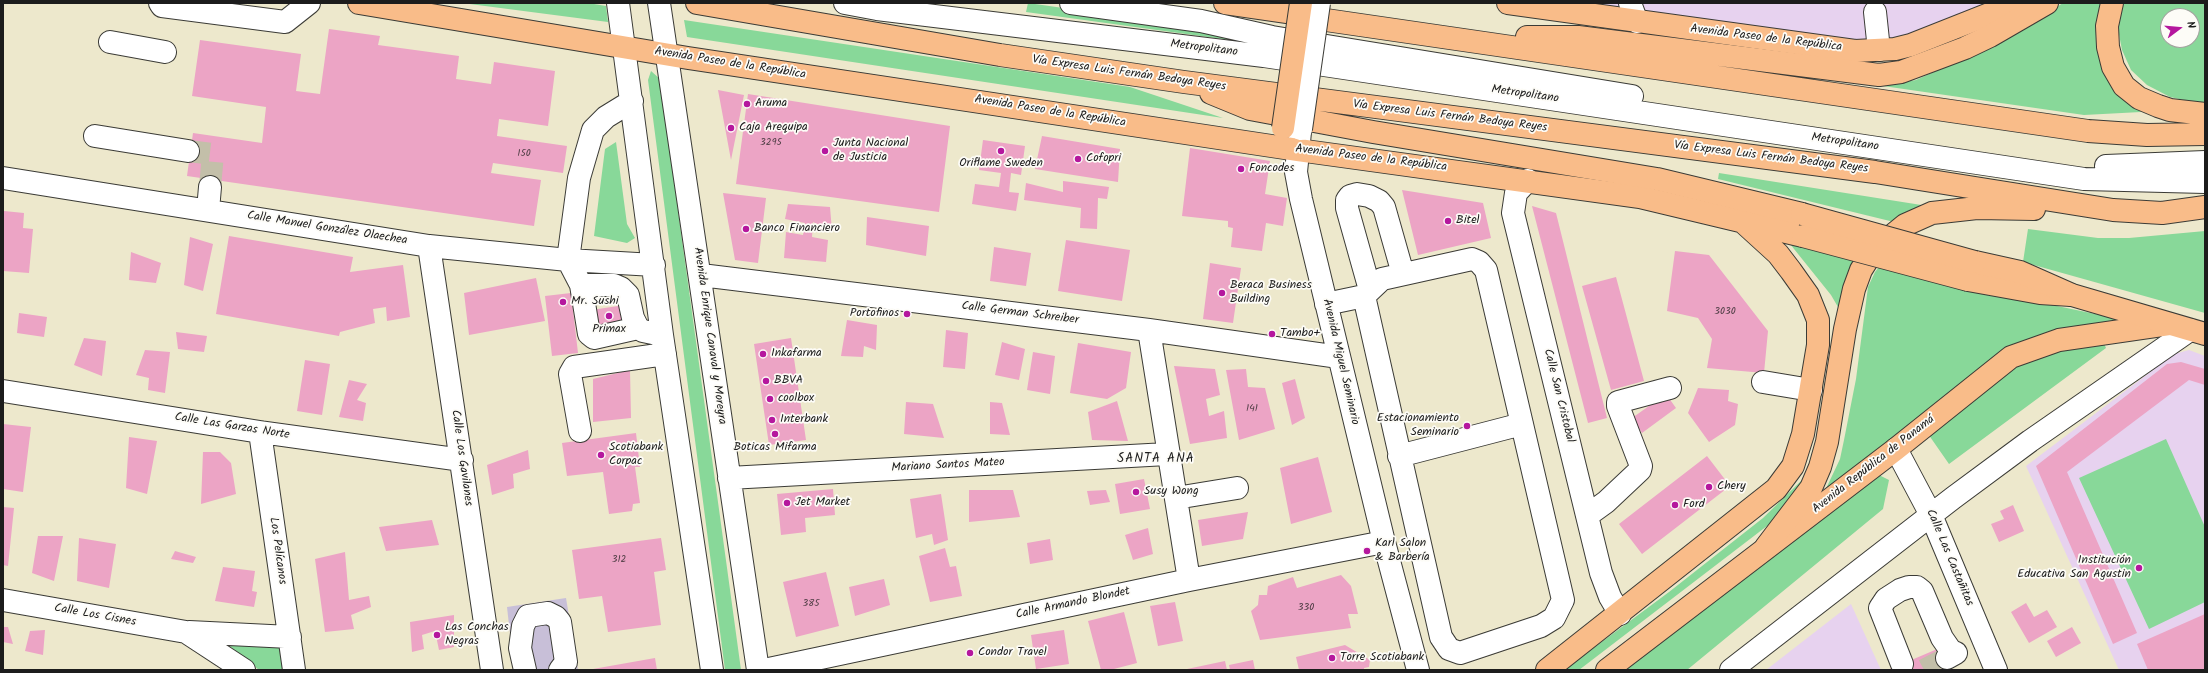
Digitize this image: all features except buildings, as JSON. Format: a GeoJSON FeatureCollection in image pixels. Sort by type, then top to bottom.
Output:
{"type":"FeatureCollection","features":[{"type":"Feature","properties":{"kind":"main road","name":"Avenida Paseo de la República"},"geometry":{"type":"LineString","coordinates":[[359,3],[624,48],[1262,144],[1277,137],[1294,136],[1528,180],[1640,196],[1803,236],[1971,271]]}},
{"type":"Feature","properties":{"kind":"main road","name":"Vía Expresa Luis Fernán Bedoya Reyes"},"geometry":{"type":"LineString","coordinates":[[697,3],[1000,55],[1184,82],[1875,172],[2113,210],[2162,213],[2205,207]]}},
{"type":"Feature","properties":{"kind":"main road"},"geometry":{"type":"LineString","coordinates":[[1225,3],[1301,14],[1322,11]]}},
{"type":"Feature","properties":{"kind":"main road"},"geometry":{"type":"LineString","coordinates":[[1293,3],[1322,11],[1480,41],[2088,131],[2147,135],[2205,134]]}},
{"type":"Feature","properties":{"kind":"main road"},"geometry":{"type":"LineString","coordinates":[[1294,136],[1301,3]]}},
{"type":"Feature","properties":{"kind":"main road","name":"Avenida Paseo de la República"},"geometry":{"type":"LineString","coordinates":[[1508,3],[1634,13],[1855,50],[1879,50],[1911,45],[1980,11],[2017,3]]}},
{"type":"Feature","properties":{"kind":"main road"},"geometry":{"type":"LineString","coordinates":[[1480,41],[1517,37],[1578,37],[1879,75],[1901,72],[1958,51],[1990,36],[2047,3]]}},
{"type":"Feature","properties":{"kind":"main road"},"geometry":{"type":"LineString","coordinates":[[2112,3],[2107,26],[2108,47],[2113,67],[2124,86],[2139,98],[2158,106],[2170,110],[2205,114]]}},
{"type":"Feature","properties":{"kind":"main road"},"geometry":{"type":"LineString","coordinates":[[1184,82],[1250,110],[1657,179],[1802,214],[1971,271],[2020,272],[2072,295],[2198,332]]}},
{"type":"Feature","properties":{"kind":"main road"},"geometry":{"type":"LineString","coordinates":[[1766,547],[1808,493],[1820,467],[1827,442],[1844,329],[1854,289],[1861,270],[1873,251],[1909,223],[1943,210],[1977,208],[2113,210]]}},
{"type":"Feature","properties":{"kind":"main road"},"geometry":{"type":"LineString","coordinates":[[1547,670],[1620,614],[1776,489],[1793,466],[1800,450],[1811,390],[1819,330],[1814,308],[1800,283],[1778,254],[1742,221]]}},
{"type":"Feature","properties":{"kind":"main road","name":"Avenida República de Panamá"},"geometry":{"type":"LineString","coordinates":[[1607,670],[1896,449],[2011,357],[2059,340],[2169,324]]}},
{"type":"Feature","properties":{"kind":"street"},"geometry":{"type":"LineString","coordinates":[[160,3],[162,6],[285,22],[309,3]]}},
{"type":"Feature","properties":{"kind":"street"},"geometry":{"type":"LineString","coordinates":[[618,3],[664,344],[712,670]]}},
{"type":"Feature","properties":{"kind":"street","name":"Avenida Enrique Canaval y Moreyra"},"geometry":{"type":"LineString","coordinates":[[659,3],[701,275],[729,478],[758,670]]}},
{"type":"Feature","properties":{"kind":"street","name":"Metropolitano"},"geometry":{"type":"LineString","coordinates":[[845,3],[877,9],[1264,56],[2084,179],[2205,182]]}},
{"type":"Feature","properties":{"kind":"street","name":"Metropolitano"},"geometry":{"type":"LineString","coordinates":[[1071,3],[1200,21],[1272,37],[2056,167],[2205,162]]}},
{"type":"Feature","properties":{"kind":"street","name":"Avenida Miguel Seminario"},"geometry":{"type":"LineString","coordinates":[[1322,11],[1294,136],[1296,172],[1301,199],[1384,542],[1418,670]]}},
{"type":"Feature","properties":{"kind":"street"},"geometry":{"type":"LineString","coordinates":[[1875,12],[1879,50]]}},
{"type":"Feature","properties":{"kind":"street"},"geometry":{"type":"LineString","coordinates":[[110,42],[165,52]]}},
{"type":"Feature","properties":{"kind":"street"},"geometry":{"type":"LineString","coordinates":[[632,101],[606,117],[593,130],[579,178],[568,260],[581,285],[589,334],[594,338],[638,328]]}},
{"type":"Feature","properties":{"kind":"street"},"geometry":{"type":"LineString","coordinates":[[95,136],[188,151]]}},
{"type":"Feature","properties":{"kind":"street","name":"Calle Manuel González Olaechea"},"geometry":{"type":"LineString","coordinates":[[3,178],[429,246],[568,260],[654,265]]}},
{"type":"Feature","properties":{"kind":"street","name":"Calle San Cristobal"},"geometry":{"type":"LineString","coordinates":[[1528,180],[1516,193],[1513,213],[1601,573],[1610,598],[1620,614]]}},
{"type":"Feature","properties":{"kind":"street"},"geometry":{"type":"LineString","coordinates":[[208,210],[210,187]]}},
{"type":"Feature","properties":{"kind":"street"},"geometry":{"type":"LineString","coordinates":[[1326,304],[1367,293],[1382,279],[1472,259],[1479,262],[1486,270],[1563,600],[1554,618],[1541,626],[1460,653],[1449,649],[1441,637],[1399,456],[1367,293],[1347,208],[1346,200],[1350,196],[1357,194],[1369,196],[1379,201],[1384,208],[1403,274]]}},
{"type":"Feature","properties":{"kind":"street","name":"Calle Los Gavilanes"},"geometry":{"type":"LineString","coordinates":[[429,246],[491,662]]}},
{"type":"Feature","properties":{"kind":"street"},"geometry":{"type":"LineString","coordinates":[[614,285],[625,263]]}},
{"type":"Feature","properties":{"kind":"street","name":"Calle German Schreiber"},"geometry":{"type":"LineString","coordinates":[[701,275],[1149,330],[1339,357]]}},
{"type":"Feature","properties":{"kind":"street"},"geometry":{"type":"LineString","coordinates":[[581,285],[614,285],[628,295],[633,318],[638,328],[664,344]]}},
{"type":"Feature","properties":{"kind":"street"},"geometry":{"type":"LineString","coordinates":[[1149,330],[1167,454],[1176,498],[1188,580]]}},
{"type":"Feature","properties":{"kind":"street"},"geometry":{"type":"LineString","coordinates":[[1731,670],[1931,515],[2030,441],[2198,332]]}},
{"type":"Feature","properties":{"kind":"street"},"geometry":{"type":"LineString","coordinates":[[580,431],[570,374],[574,367],[664,344]]}},
{"type":"Feature","properties":{"kind":"street"},"geometry":{"type":"LineString","coordinates":[[1763,382],[1811,390]]}},
{"type":"Feature","properties":{"kind":"street"},"geometry":{"type":"LineString","coordinates":[[1588,515],[1606,502],[1640,470],[1641,466],[1618,406],[1618,402],[1670,388]]}},
{"type":"Feature","properties":{"kind":"street","name":"Calle Las Garzas Norte"},"geometry":{"type":"LineString","coordinates":[[3,391],[260,432],[462,460]]}},
{"type":"Feature","properties":{"kind":"street"},"geometry":{"type":"LineString","coordinates":[[1399,456],[1522,424]]}},
{"type":"Feature","properties":{"kind":"street","name":"Los Pelícanos"},"geometry":{"type":"LineString","coordinates":[[260,432],[294,670]]}},
{"type":"Feature","properties":{"kind":"street","name":"Calle Las Castañitas"},"geometry":{"type":"LineString","coordinates":[[1896,449],[1931,515],[1996,670]]}},
{"type":"Feature","properties":{"kind":"street","name":"Mariano Santos Mateo"},"geometry":{"type":"LineString","coordinates":[[729,478],[1167,454]]}},
{"type":"Feature","properties":{"kind":"street"},"geometry":{"type":"LineString","coordinates":[[1176,498],[1237,488]]}},
{"type":"Feature","properties":{"kind":"street","name":"Calle Armando Blondet"},"geometry":{"type":"LineString","coordinates":[[764,670],[1188,580],[1384,542]]}},
{"type":"Feature","properties":{"kind":"street"},"geometry":{"type":"LineString","coordinates":[[1902,664],[1880,608],[1886,599],[1909,586],[1917,587],[1922,592],[1942,638],[1951,651],[1951,656],[1984,641]]}},
{"type":"Feature","properties":{"kind":"street","name":"Calle Los Cisnes"},"geometry":{"type":"LineString","coordinates":[[3,600],[186,632],[290,637]]}},
{"type":"Feature","properties":{"kind":"street"},"geometry":{"type":"LineString","coordinates":[[525,670],[520,648],[520,637],[528,616],[548,612],[556,617],[560,622],[566,662],[560,670]]}},
{"type":"Feature","properties":{"kind":"street","name":"Calle Los Cisnes"},"geometry":{"type":"LineString","coordinates":[[186,632],[244,670]]}},
{"type":"Feature","properties":{"kind":"street"},"geometry":{"type":"LineString","coordinates":[[491,662],[520,648]]}},
{"type":"Feature","properties":{"kind":"shaded area"},"geometry":{"type":"Polygon","coordinates":[[[1525,3],[2019,3],[1894,51],[1525,3]]]}},
{"type":"Feature","properties":{"kind":"shaded area","name":"Institución Educativa San Agustin"},"geometry":{"type":"Polygon","coordinates":[[[2189,350],[2205,356],[2205,670],[2119,670],[2026,466],[2174,354],[2189,350]]]}},
{"type":"Feature","properties":{"kind":"shaded area"},"geometry":{"type":"Polygon","coordinates":[[[566,598],[578,670],[514,670],[507,607],[566,598]]]}},
{"type":"Feature","properties":{"kind":"shaded area"},"geometry":{"type":"Polygon","coordinates":[[[1851,604],[1881,670],[1766,670],[1851,604]]]}},
{"type":"Feature","properties":{"kind":"green space"},"geometry":{"type":"Polygon","coordinates":[[[462,3],[588,3],[606,6],[608,22],[462,3]]]}},
{"type":"Feature","properties":{"kind":"green space"},"geometry":{"type":"Polygon","coordinates":[[[1028,3],[1212,29],[1237,35],[1237,41],[1026,12],[1028,3]]]}},
{"type":"Feature","properties":{"kind":"green space"},"geometry":{"type":"Polygon","coordinates":[[[2063,3],[2103,3],[2102,6],[2141,112],[2084,115],[1883,86],[1916,80],[1949,65],[2026,27],[2063,3]]]}},
{"type":"Feature","properties":{"kind":"green space"},"geometry":{"type":"Polygon","coordinates":[[[2124,3],[2205,3],[2205,102],[2193,102],[2170,97],[2147,85],[2131,70],[2122,50],[2117,24],[2124,3]]]}},
{"type":"Feature","properties":{"kind":"green space"},"geometry":{"type":"Polygon","coordinates":[[[684,20],[1130,87],[1223,118],[687,37],[684,20]]]}},
{"type":"Feature","properties":{"kind":"green space"},"geometry":{"type":"Polygon","coordinates":[[[651,71],[660,79],[741,670],[725,670],[648,80],[651,71]]]}},
{"type":"Feature","properties":{"kind":"green space"},"geometry":{"type":"Polygon","coordinates":[[[616,142],[627,224],[635,238],[627,243],[594,236],[605,149],[616,142]]]}},
{"type":"Feature","properties":{"kind":"green space"},"geometry":{"type":"Polygon","coordinates":[[[1719,173],[1934,207],[1894,222],[1718,179],[1719,173]]]}},
{"type":"Feature","properties":{"kind":"green space"},"geometry":{"type":"Polygon","coordinates":[[[2028,229],[2098,238],[2129,238],[2205,231],[2205,313],[2023,262],[2028,229]]]}},
{"type":"Feature","properties":{"kind":"green space"},"geometry":{"type":"Polygon","coordinates":[[[1782,234],[1863,256],[1844,324],[1838,307],[1831,295],[1782,234]]]}},
{"type":"Feature","properties":{"kind":"green space"},"geometry":{"type":"Polygon","coordinates":[[[1882,263],[1995,293],[2124,320],[2091,324],[2061,332],[1823,495],[1840,459],[1856,379],[1868,287],[1875,272],[1882,263]]]}},
{"type":"Feature","properties":{"kind":"green space"},"geometry":{"type":"Polygon","coordinates":[[[2102,339],[2106,348],[1949,464],[1926,431],[2017,363],[2102,339]]]}},
{"type":"Feature","properties":{"kind":"green space"},"geometry":{"type":"Polygon","coordinates":[[[2166,439],[2205,527],[2205,602],[2149,629],[2079,478],[2166,439]]]}},
{"type":"Feature","properties":{"kind":"green space"},"geometry":{"type":"Polygon","coordinates":[[[1877,474],[1889,480],[1883,509],[1687,670],[1619,670],[1877,474]]]}},
{"type":"Feature","properties":{"kind":"green space"},"geometry":{"type":"Polygon","coordinates":[[[1802,480],[1800,489],[1792,502],[1767,526],[1579,670],[1564,670],[1669,592],[1763,518],[1802,480]]]}},
{"type":"Feature","properties":{"kind":"green space"},"geometry":{"type":"Polygon","coordinates":[[[284,640],[288,670],[259,670],[226,643],[284,640]]]}},
{"type":"Feature","properties":{"kind":"tunnel"},"geometry":{"type":"LineString","coordinates":[[188,151],[213,154],[210,187]]}},
{"type":"Feature","properties":{"kind":"tunnel"},"geometry":{"type":"LineString","coordinates":[[1924,670],[1947,658]]}},
{"type":"Feature","properties":{"kind":"place","name":"Aruma"},"geometry":{"type":"Point","coordinates":[747,104]}},
{"type":"Feature","properties":{"kind":"place","name":"Caja Arequipa"},"geometry":{"type":"Point","coordinates":[731,128]}},
{"type":"Feature","properties":{"kind":"place","name":"Junta Nacional de Justicia"},"geometry":{"type":"Point","coordinates":[825,151]}},
{"type":"Feature","properties":{"kind":"place","name":"Oriflame Sweden"},"geometry":{"type":"Point","coordinates":[1001,151]}},
{"type":"Feature","properties":{"kind":"place","name":"Cofopri"},"geometry":{"type":"Point","coordinates":[1078,159]}},
{"type":"Feature","properties":{"kind":"place","name":"Foncodes"},"geometry":{"type":"Point","coordinates":[1241,169]}},
{"type":"Feature","properties":{"kind":"place","name":"Bitel"},"geometry":{"type":"Point","coordinates":[1448,221]}},
{"type":"Feature","properties":{"kind":"place","name":"Banco Financiero"},"geometry":{"type":"Point","coordinates":[746,229]}},
{"type":"Feature","properties":{"kind":"place","name":"Beraca Business Building"},"geometry":{"type":"Point","coordinates":[1222,293]}},
{"type":"Feature","properties":{"kind":"place","name":"Mr. Sushi"},"geometry":{"type":"Point","coordinates":[563,302]}},
{"type":"Feature","properties":{"kind":"place","name":"Portofinos"},"geometry":{"type":"Point","coordinates":[907,314]}},
{"type":"Feature","properties":{"kind":"place","name":"Primax"},"geometry":{"type":"Point","coordinates":[609,316]}},
{"type":"Feature","properties":{"kind":"place","name":"Tambo+"},"geometry":{"type":"Point","coordinates":[1272,334]}},
{"type":"Feature","properties":{"kind":"place","name":"Inkafarma"},"geometry":{"type":"Point","coordinates":[763,354]}},
{"type":"Feature","properties":{"kind":"place","name":"BBVA"},"geometry":{"type":"Point","coordinates":[766,381]}},
{"type":"Feature","properties":{"kind":"place","name":"coolbox"},"geometry":{"type":"Point","coordinates":[770,399]}},
{"type":"Feature","properties":{"kind":"place","name":"Interbank"},"geometry":{"type":"Point","coordinates":[772,420]}},
{"type":"Feature","properties":{"kind":"place","name":"Estacionamiento Seminario"},"geometry":{"type":"Point","coordinates":[1467,426]}},
{"type":"Feature","properties":{"kind":"place","name":"Boticas Mifarma"},"geometry":{"type":"Point","coordinates":[775,434]}},
{"type":"Feature","properties":{"kind":"place","name":"Scotiabank Corpac"},"geometry":{"type":"Point","coordinates":[601,455]}},
{"type":"Feature","properties":{"kind":"place","name":"Chery"},"geometry":{"type":"Point","coordinates":[1709,487]}},
{"type":"Feature","properties":{"kind":"place","name":"Susy Wong"},"geometry":{"type":"Point","coordinates":[1136,492]}},
{"type":"Feature","properties":{"kind":"place","name":"Jet Market"},"geometry":{"type":"Point","coordinates":[787,503]}},
{"type":"Feature","properties":{"kind":"place","name":"Ford"},"geometry":{"type":"Point","coordinates":[1675,505]}},
{"type":"Feature","properties":{"kind":"place","name":"Karl Salon & Barbería"},"geometry":{"type":"Point","coordinates":[1367,551]}},
{"type":"Feature","properties":{"kind":"place","name":"Institución Educativa San Agustin"},"geometry":{"type":"Point","coordinates":[2139,568]}},
{"type":"Feature","properties":{"kind":"place","name":"Las Conchas Negras"},"geometry":{"type":"Point","coordinates":[437,635]}},
{"type":"Feature","properties":{"kind":"place","name":"Condor Travel"},"geometry":{"type":"Point","coordinates":[970,653]}},
{"type":"Feature","properties":{"kind":"place","name":"Torre Scotiabank"},"geometry":{"type":"Point","coordinates":[1332,658]}},
{"type":"Feature","properties":{"kind":"district","name":"SANTA ANA"},"geometry":{"type":"Point","coordinates":[1156,460]}}]}
